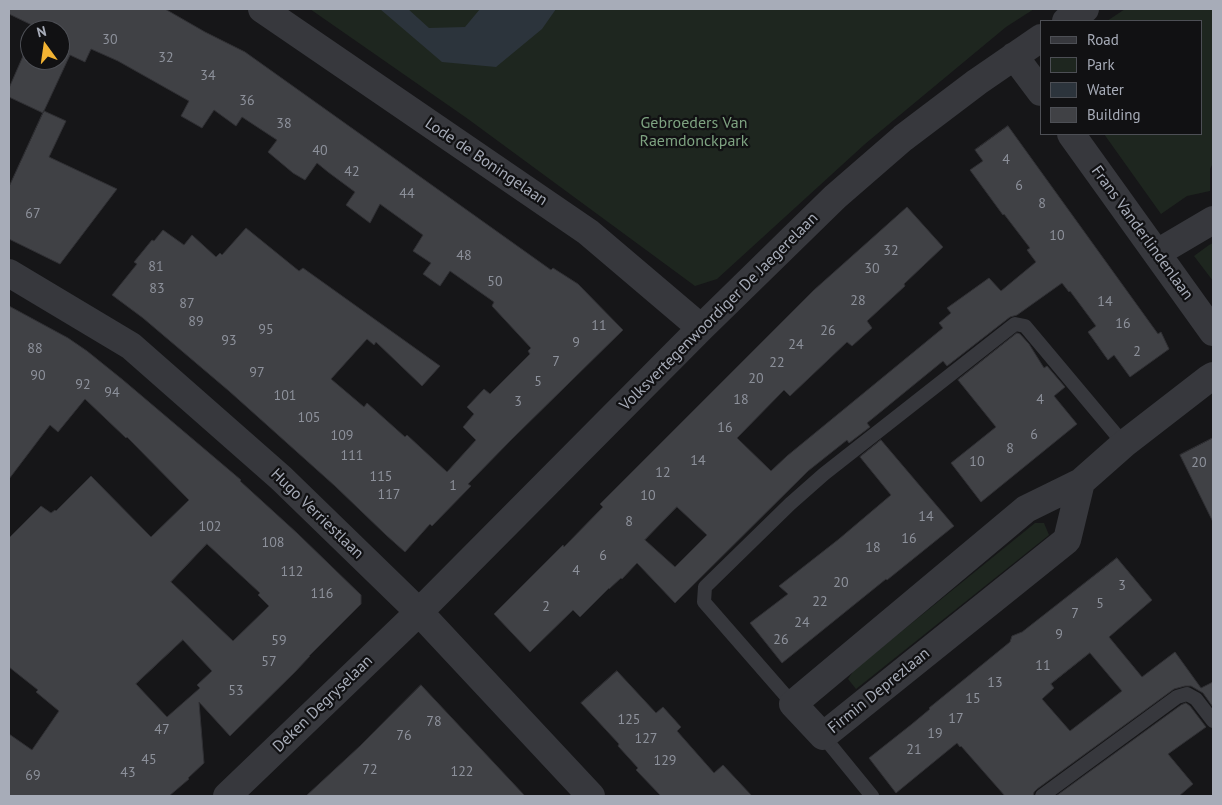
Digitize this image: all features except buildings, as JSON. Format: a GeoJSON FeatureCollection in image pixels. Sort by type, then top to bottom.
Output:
{"type":"FeatureCollection","features":[{"type":"Feature","properties":{"kind":"street","name":"Lode de Boningelaan"},"geometry":{"type":"LineString","coordinates":[[262,9],[588,232],[701,328]]}},
{"type":"Feature","properties":{"kind":"street"},"geometry":{"type":"LineString","coordinates":[[1068,20],[1085,9]]}},
{"type":"Feature","properties":{"kind":"street","name":"Volksvertegenwoordiger De Jaegerelaan"},"geometry":{"type":"LineString","coordinates":[[419,612],[701,328],[836,197],[896,145],[977,82],[1040,39]]}},
{"type":"Feature","properties":{"kind":"street"},"geometry":{"type":"LineString","coordinates":[[1014,56],[1040,91]]}},
{"type":"Feature","properties":{"kind":"street","name":"Frans Vanderlindenlaan"},"geometry":{"type":"LineString","coordinates":[[1072,135],[1213,332]]}},
{"type":"Feature","properties":{"kind":"street"},"geometry":{"type":"LineString","coordinates":[[1157,254],[1213,220]]}},
{"type":"Feature","properties":{"kind":"street","name":"Hugo Verriestlaan"},"geometry":{"type":"LineString","coordinates":[[9,273],[131,346],[281,478],[419,612],[591,796]]}},
{"type":"Feature","properties":{"kind":"street"},"geometry":{"type":"LineString","coordinates":[[793,704],[1026,509],[1081,482],[1124,444],[1213,376]]}},
{"type":"Feature","properties":{"kind":"street","name":"Firmin Deprezlaan"},"geometry":{"type":"LineString","coordinates":[[793,704],[823,736],[1067,540],[1081,482]]}},
{"type":"Feature","properties":{"kind":"street","name":"Deken Degryselaan"},"geometry":{"type":"LineString","coordinates":[[227,796],[419,612]]}},
{"type":"Feature","properties":{"kind":"lane"},"geometry":{"type":"LineString","coordinates":[[793,704],[704,602],[705,586],[824,474],[1015,324],[1025,326],[1124,444]]}},
{"type":"Feature","properties":{"kind":"lane"},"geometry":{"type":"LineString","coordinates":[[1042,796],[1177,697],[1187,694],[1196,699],[1213,721]]}},
{"type":"Feature","properties":{"kind":"lane"},"geometry":{"type":"LineString","coordinates":[[823,736],[872,796]]}},
{"type":"Feature","properties":{"kind":"green space","name":"Gebroeders Van Raemdonckpark"},"geometry":{"type":"Polygon","coordinates":[[[310,9],[1034,9],[1006,27],[865,144],[717,279],[695,286],[468,119],[310,9]]]}},
{"type":"Feature","properties":{"kind":"green space"},"geometry":{"type":"Polygon","coordinates":[[[1125,9],[1213,9],[1213,163],[1210,169],[1210,191],[1187,196],[1161,214],[1105,135],[1202,135],[1202,20],[1108,20],[1125,9]]]}},
{"type":"Feature","properties":{"kind":"green space"},"geometry":{"type":"Polygon","coordinates":[[[1213,243],[1213,281],[1194,256],[1213,243]]]}},
{"type":"Feature","properties":{"kind":"green space"},"geometry":{"type":"Polygon","coordinates":[[[1035,523],[1044,523],[1049,535],[856,689],[848,679],[854,670],[1035,523]]]}},
{"type":"Feature","properties":{"kind":"water"},"geometry":{"type":"Polygon","coordinates":[[[380,9],[408,9],[429,28],[465,27],[480,9],[556,9],[542,29],[496,67],[442,62],[380,9]]]}}]}
